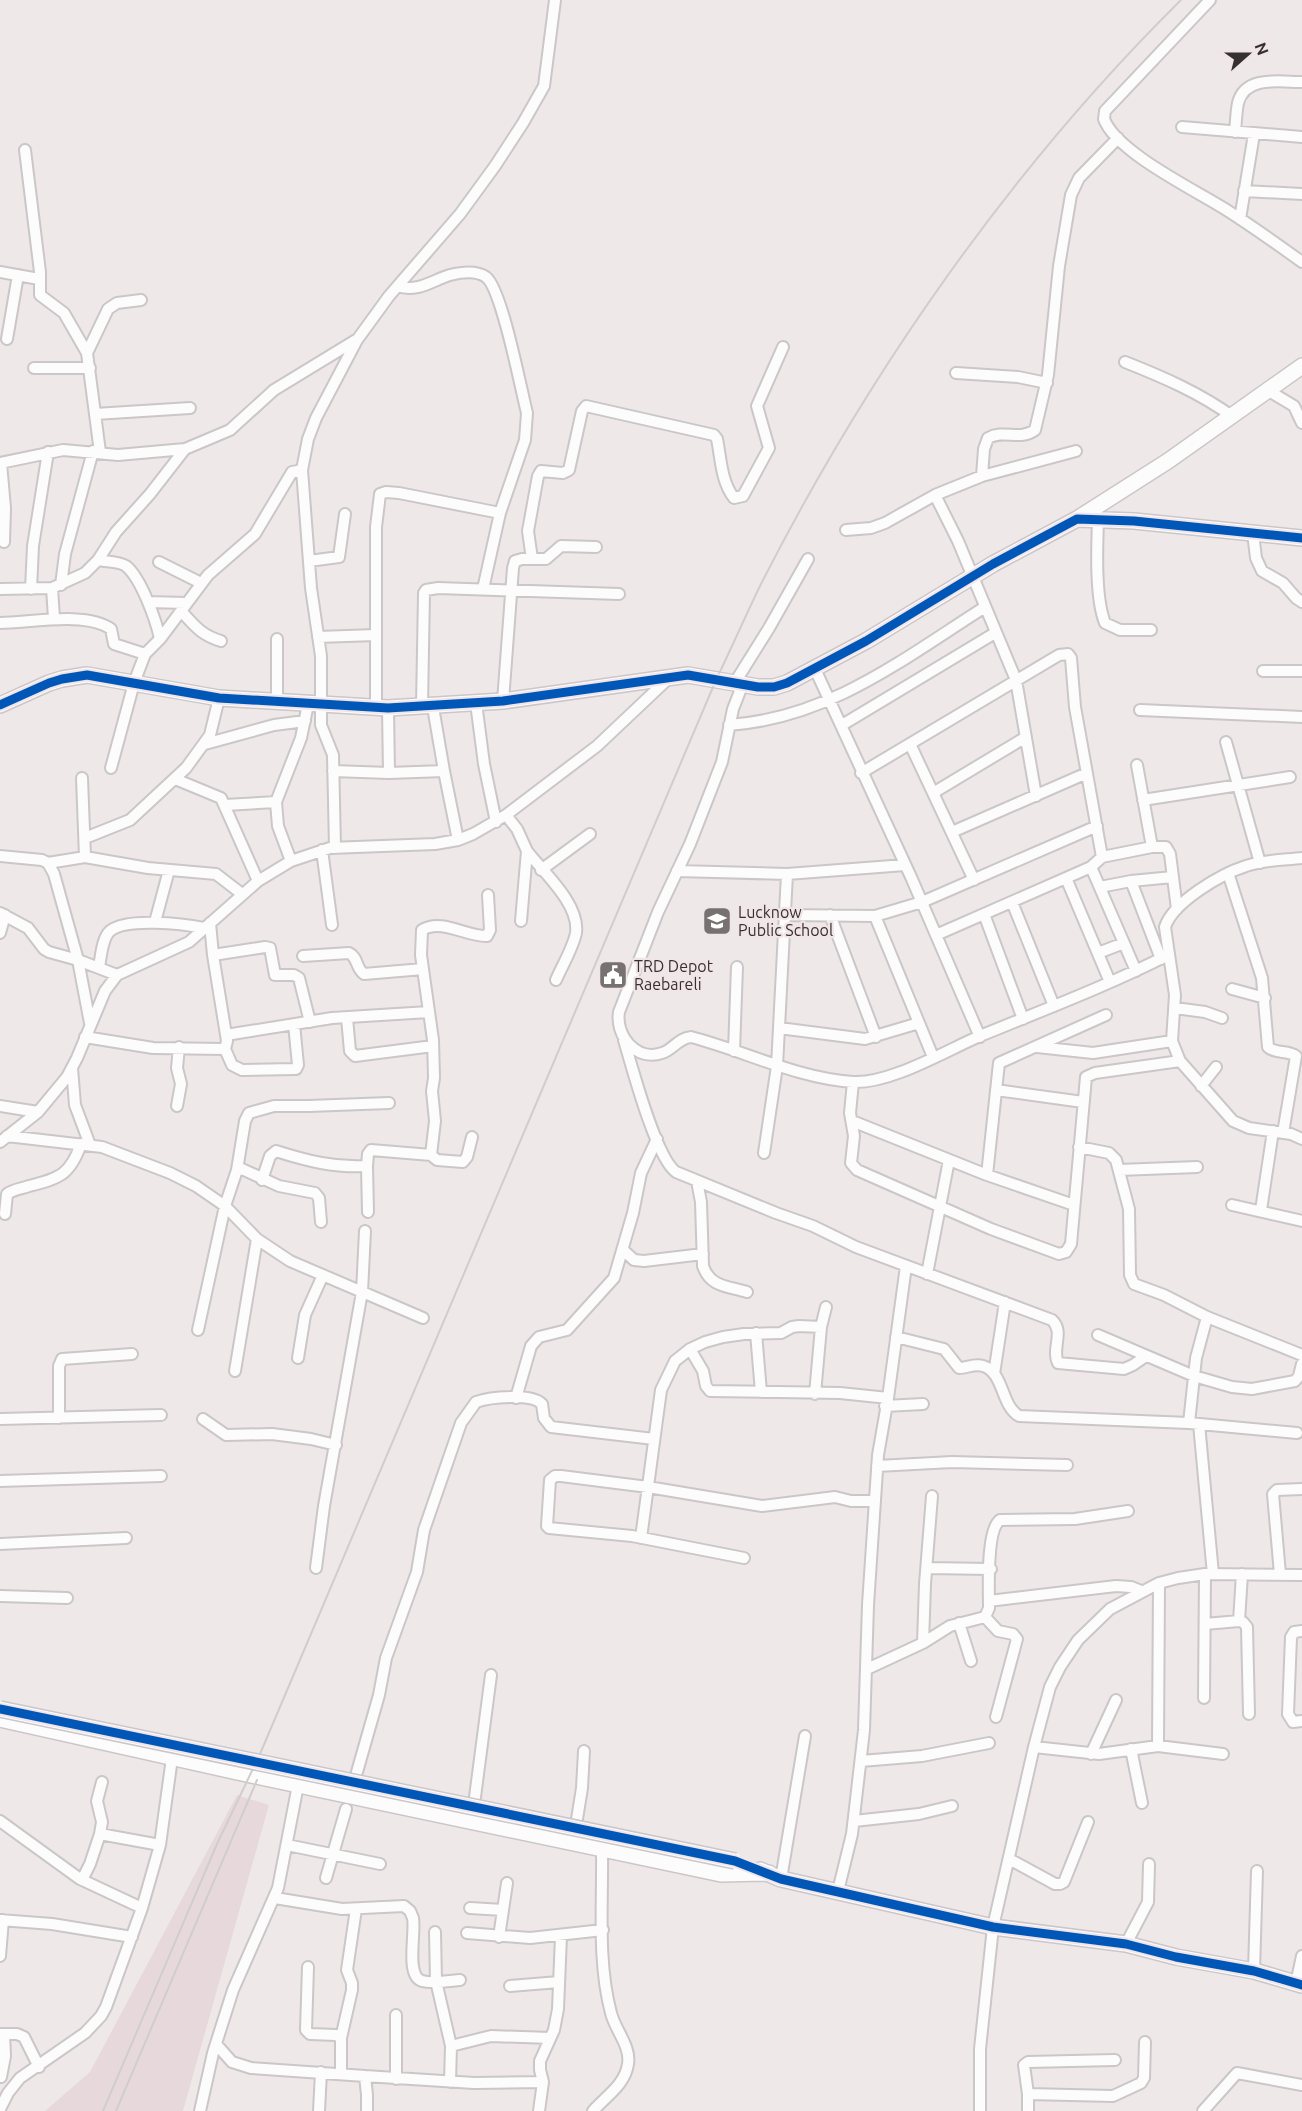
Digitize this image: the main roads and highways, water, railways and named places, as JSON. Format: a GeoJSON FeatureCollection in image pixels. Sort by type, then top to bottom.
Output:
{"type":"FeatureCollection","features":[{"type":"Feature","properties":{"kind":"railway"},"geometry":{"type":"LineString","coordinates":[[103,2111],[217,1844],[260,1754],[716,680],[760,586],[847,428],[947,276],[1059,132],[1181,0]]}},
{"type":"Feature","properties":{"kind":"railway"},"geometry":{"type":"LineString","coordinates":[[116,2111],[257,1780]]}},
{"type":"Feature","properties":{"kind":"place","name":"Lucknow Public School"},"geometry":{"type":"Point","coordinates":[717,921]}},
{"type":"Feature","properties":{"kind":"place","name":"TRD Depot Raebareli"},"geometry":{"type":"Point","coordinates":[613,975]}}]}
